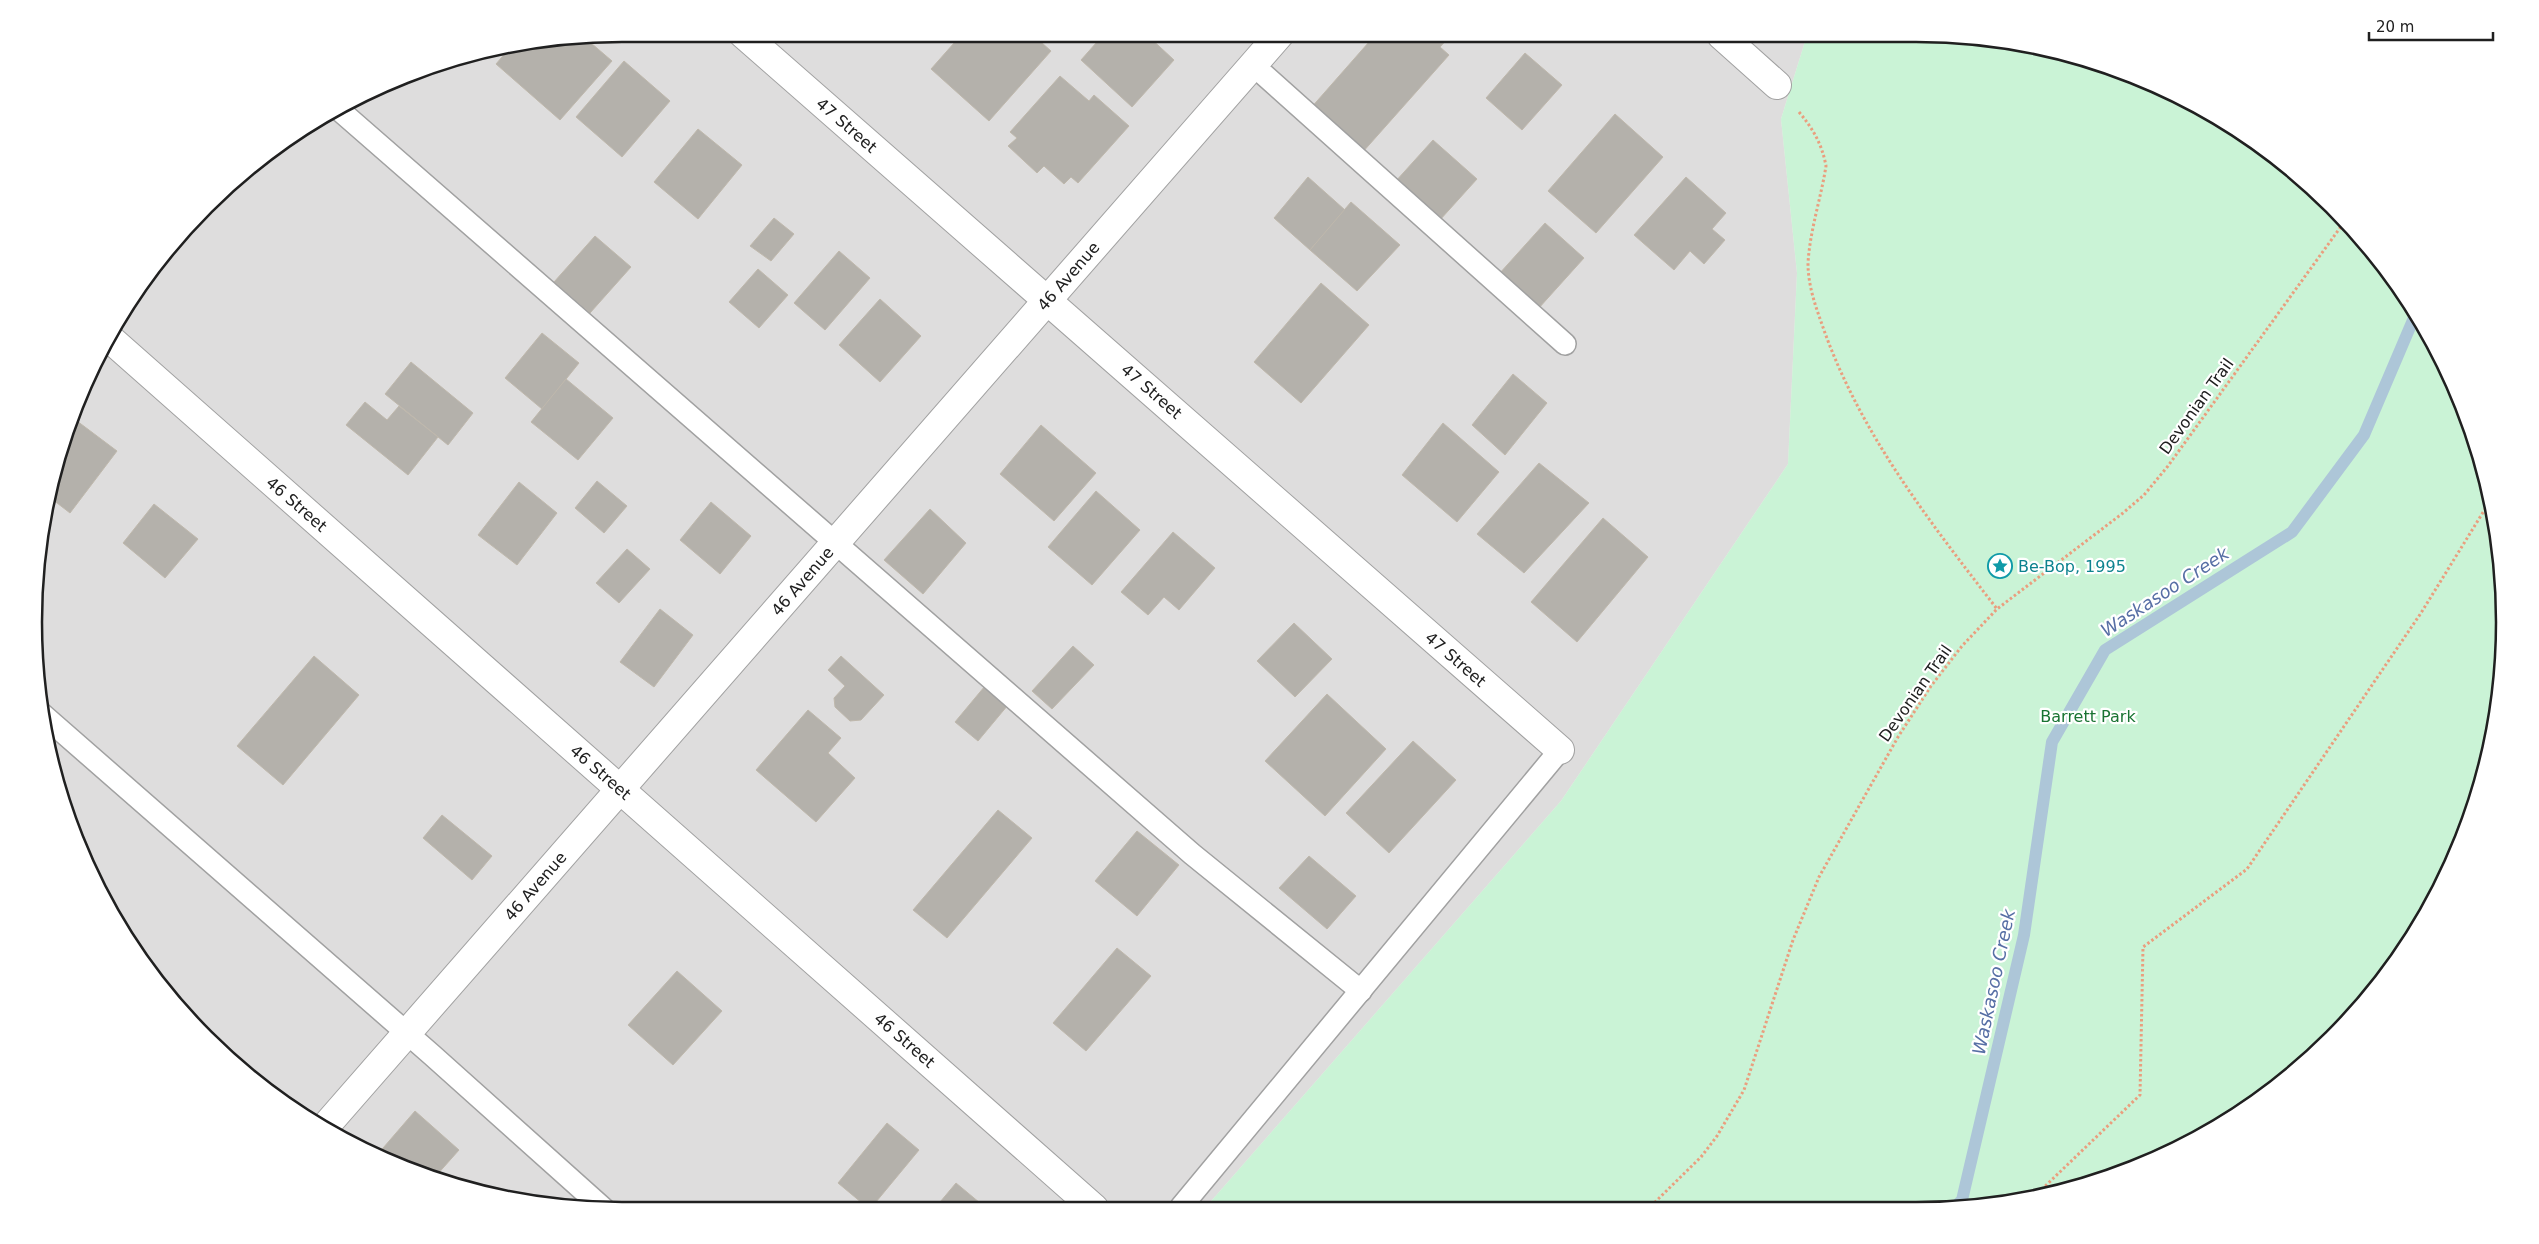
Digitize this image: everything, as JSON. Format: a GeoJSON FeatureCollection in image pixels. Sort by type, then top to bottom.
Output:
{"type":"FeatureCollection","features":[{"type":"Feature","properties":{"kind":"street","name":"47 Street"},"geometry":{"type":"LineString","coordinates":[[752,42],[1560,750]]}},
{"type":"Feature","properties":{"kind":"street","name":"46 Avenue"},"geometry":{"type":"LineString","coordinates":[[329,1122],[619,788],[1273,42]]}},
{"type":"Feature","properties":{"kind":"street"},"geometry":{"type":"LineString","coordinates":[[1728,42],[1777,85]]}},
{"type":"Feature","properties":{"kind":"street","name":"46 Street"},"geometry":{"type":"LineString","coordinates":[[114,343],[1087,1202]]}},
{"type":"Feature","properties":{"kind":"lane"},"geometry":{"type":"LineString","coordinates":[[1253,65],[1565,344]]}},
{"type":"Feature","properties":{"kind":"lane"},"geometry":{"type":"LineString","coordinates":[[344,114],[834,544],[1192,854],[1361,991]]}},
{"type":"Feature","properties":{"kind":"lane"},"geometry":{"type":"LineString","coordinates":[[52,722],[407,1033],[595,1201]]}},
{"type":"Feature","properties":{"kind":"lane"},"geometry":{"type":"LineString","coordinates":[[1185,1202],[1560,750]]}},
{"type":"Feature","properties":{"kind":"path"},"geometry":{"type":"LineString","coordinates":[[1777,85],[1813,130],[1824,151],[1825,172],[1808,263],[1813,301],[1837,367],[1868,428],[1905,487],[1997,609]]}},
{"type":"Feature","properties":{"kind":"path","name":"Devonian Trail"},"geometry":{"type":"LineString","coordinates":[[1655,1202],[1701,1157],[1730,1116],[1753,1069],[1808,900],[1834,848],[1898,737],[1931,686],[1962,646],[1997,609],[2144,495],[2168,466],[2341,227]]}},
{"type":"Feature","properties":{"kind":"path"},"geometry":{"type":"LineString","coordinates":[[2044,1187],[2140,1095],[2142,947],[2246,869],[2421,613],[2485,509]]}},
{"type":"Feature","properties":{"kind":"shaded area"},"geometry":{"type":"Polygon","coordinates":[[[622,42],[1805,42],[1781,119],[1797,273],[1788,464],[1561,801],[1210,1202],[622,1202],[546,1197],[472,1182],[436,1171],[366,1142],[332,1124],[269,1082],[240,1058],[212,1032],[162,975],[120,912],[102,878],[73,808],[62,772],[47,698],[44,660],[42,622],[47,546],[62,472],[73,436],[102,366],[140,300],[186,240],[212,212],[269,162],[332,120],[400,87],[472,62],[546,47],[622,42]]]}},
{"type":"Feature","properties":{"kind":"green space","name":"Barrett Park"},"geometry":{"type":"Polygon","coordinates":[[[1805,42],[1955,44],[1993,47],[2030,54],[2067,62],[2103,73],[2173,102],[2207,120],[2270,162],[2327,212],[2353,240],[2399,300],[2437,366],[2466,436],[2477,472],[2492,546],[2496,622],[2492,698],[2477,772],[2466,808],[2437,878],[2419,912],[2377,975],[2327,1032],[2270,1082],[2207,1124],[2173,1142],[2103,1171],[2067,1182],[1993,1197],[1917,1202],[1210,1202],[1561,801],[1788,464],[1797,273],[1781,119],[1805,42]]]}},
{"type":"Feature","properties":{"kind":"building"},"geometry":{"type":"Polygon","coordinates":[[[955,42],[1041,42],[1051,51],[989,121],[931,69],[955,42]]]}},
{"type":"Feature","properties":{"kind":"building"},"geometry":{"type":"Polygon","coordinates":[[[1097,42],[1155,42],[1174,60],[1132,107],[1081,60],[1097,42]]]}},
{"type":"Feature","properties":{"kind":"building"},"geometry":{"type":"Polygon","coordinates":[[[1369,42],[1445,42],[1440,47],[1449,55],[1361,154],[1310,109],[1369,42]]]}},
{"type":"Feature","properties":{"kind":"building"},"geometry":{"type":"Polygon","coordinates":[[[592,44],[612,61],[560,120],[496,64],[503,55],[509,54],[546,47],[592,44]]]}},
{"type":"Feature","properties":{"kind":"building"},"geometry":{"type":"Polygon","coordinates":[[[1525,53],[1562,85],[1522,130],[1486,98],[1525,53]]]}},
{"type":"Feature","properties":{"kind":"building"},"geometry":{"type":"Polygon","coordinates":[[[624,61],[670,101],[622,157],[576,117],[624,61]]]}},
{"type":"Feature","properties":{"kind":"building"},"geometry":{"type":"Polygon","coordinates":[[[1060,76],[1089,101],[1094,95],[1129,126],[1078,183],[1071,177],[1064,184],[1044,166],[1037,173],[1008,146],[1017,138],[1010,132],[1060,76]]]}},
{"type":"Feature","properties":{"kind":"building"},"geometry":{"type":"Polygon","coordinates":[[[1615,114],[1663,157],[1596,233],[1548,191],[1615,114]]]}},
{"type":"Feature","properties":{"kind":"building"},"geometry":{"type":"Polygon","coordinates":[[[698,129],[742,165],[698,219],[654,182],[698,129]]]}},
{"type":"Feature","properties":{"kind":"building"},"geometry":{"type":"Polygon","coordinates":[[[1433,140],[1477,179],[1439,221],[1395,182],[1433,140]]]}},
{"type":"Feature","properties":{"kind":"building"},"geometry":{"type":"Polygon","coordinates":[[[1308,177],[1345,210],[1310,250],[1274,218],[1308,177]]]}},
{"type":"Feature","properties":{"kind":"building"},"geometry":{"type":"Polygon","coordinates":[[[1686,177],[1726,213],[1712,229],[1725,240],[1704,264],[1690,251],[1674,270],[1634,235],[1686,177]]]}},
{"type":"Feature","properties":{"kind":"building"},"geometry":{"type":"Polygon","coordinates":[[[1351,202],[1400,245],[1357,291],[1310,250],[1351,202]]]}},
{"type":"Feature","properties":{"kind":"building"},"geometry":{"type":"Polygon","coordinates":[[[774,218],[794,234],[771,261],[750,246],[774,218]]]}},
{"type":"Feature","properties":{"kind":"building"},"geometry":{"type":"Polygon","coordinates":[[[1545,223],[1584,258],[1538,309],[1499,274],[1545,223]]]}},
{"type":"Feature","properties":{"kind":"building"},"geometry":{"type":"Polygon","coordinates":[[[595,236],[631,267],[590,313],[554,282],[595,236]]]}},
{"type":"Feature","properties":{"kind":"building"},"geometry":{"type":"Polygon","coordinates":[[[839,251],[870,278],[825,330],[794,303],[839,251]]]}},
{"type":"Feature","properties":{"kind":"building"},"geometry":{"type":"Polygon","coordinates":[[[758,269],[788,295],[759,328],[729,302],[758,269]]]}},
{"type":"Feature","properties":{"kind":"building"},"geometry":{"type":"Polygon","coordinates":[[[1321,283],[1369,325],[1301,403],[1254,362],[1321,283]]]}},
{"type":"Feature","properties":{"kind":"building"},"geometry":{"type":"Polygon","coordinates":[[[880,299],[921,336],[880,382],[839,345],[880,299]]]}},
{"type":"Feature","properties":{"kind":"building"},"geometry":{"type":"Polygon","coordinates":[[[542,333],[579,363],[542,409],[505,378],[542,333]]]}},
{"type":"Feature","properties":{"kind":"building"},"geometry":{"type":"Polygon","coordinates":[[[411,362],[473,413],[448,445],[385,394],[411,362]]]}},
{"type":"Feature","properties":{"kind":"building"},"geometry":{"type":"Polygon","coordinates":[[[1513,374],[1547,403],[1505,455],[1472,425],[1513,374]]]}},
{"type":"Feature","properties":{"kind":"building"},"geometry":{"type":"Polygon","coordinates":[[[566,379],[613,418],[578,460],[531,422],[566,379]]]}},
{"type":"Feature","properties":{"kind":"building"},"geometry":{"type":"Polygon","coordinates":[[[365,402],[387,420],[399,406],[438,437],[408,475],[346,425],[365,402]]]}},
{"type":"Feature","properties":{"kind":"building"},"geometry":{"type":"Polygon","coordinates":[[[78,422],[117,451],[70,513],[56,502],[62,472],[78,422]]]}},
{"type":"Feature","properties":{"kind":"building"},"geometry":{"type":"Polygon","coordinates":[[[1443,423],[1499,472],[1457,522],[1402,475],[1443,423]]]}},
{"type":"Feature","properties":{"kind":"building"},"geometry":{"type":"Polygon","coordinates":[[[1041,425],[1096,473],[1054,521],[1000,474],[1041,425]]]}},
{"type":"Feature","properties":{"kind":"building"},"geometry":{"type":"Polygon","coordinates":[[[1539,463],[1589,503],[1524,573],[1477,534],[1539,463]]]}},
{"type":"Feature","properties":{"kind":"building"},"geometry":{"type":"Polygon","coordinates":[[[597,481],[627,506],[604,533],[575,508],[597,481]]]}},
{"type":"Feature","properties":{"kind":"building"},"geometry":{"type":"Polygon","coordinates":[[[519,482],[557,513],[517,565],[478,535],[519,482]]]}},
{"type":"Feature","properties":{"kind":"building"},"geometry":{"type":"Polygon","coordinates":[[[1096,491],[1140,530],[1092,585],[1048,547],[1096,491]]]}},
{"type":"Feature","properties":{"kind":"building"},"geometry":{"type":"Polygon","coordinates":[[[711,502],[751,536],[720,574],[680,540],[711,502]]]}},
{"type":"Feature","properties":{"kind":"building"},"geometry":{"type":"Polygon","coordinates":[[[154,504],[198,539],[165,578],[123,543],[154,504]]]}},
{"type":"Feature","properties":{"kind":"building"},"geometry":{"type":"Polygon","coordinates":[[[930,509],[966,543],[923,594],[884,560],[930,509]]]}},
{"type":"Feature","properties":{"kind":"building"},"geometry":{"type":"Polygon","coordinates":[[[1603,518],[1648,557],[1577,642],[1531,602],[1603,518]]]}},
{"type":"Feature","properties":{"kind":"building"},"geometry":{"type":"Polygon","coordinates":[[[1173,532],[1215,568],[1179,610],[1164,597],[1148,615],[1121,592],[1173,532]]]}},
{"type":"Feature","properties":{"kind":"building"},"geometry":{"type":"Polygon","coordinates":[[[627,549],[650,569],[619,603],[596,583],[627,549]]]}},
{"type":"Feature","properties":{"kind":"building"},"geometry":{"type":"Polygon","coordinates":[[[660,609],[693,635],[654,687],[620,662],[660,609]]]}},
{"type":"Feature","properties":{"kind":"building"},"geometry":{"type":"Polygon","coordinates":[[[1294,623],[1332,659],[1295,697],[1257,661],[1294,623]]]}},
{"type":"Feature","properties":{"kind":"building"},"geometry":{"type":"Polygon","coordinates":[[[1073,646],[1094,665],[1052,709],[1032,691],[1073,646]]]}},
{"type":"Feature","properties":{"kind":"building"},"geometry":{"type":"Polygon","coordinates":[[[314,656],[359,695],[283,785],[237,746],[314,656]]]}},
{"type":"Feature","properties":{"kind":"building"},"geometry":{"type":"Polygon","coordinates":[[[841,656],[884,695],[861,720],[850,721],[835,707],[834,698],[845,686],[828,670],[841,656]]]}},
{"type":"Feature","properties":{"kind":"building"},"geometry":{"type":"Polygon","coordinates":[[[985,686],[1008,705],[978,741],[955,722],[985,686]]]}},
{"type":"Feature","properties":{"kind":"building"},"geometry":{"type":"Polygon","coordinates":[[[1327,694],[1386,749],[1325,816],[1265,761],[1327,694]]]}},
{"type":"Feature","properties":{"kind":"building"},"geometry":{"type":"Polygon","coordinates":[[[808,710],[841,738],[828,753],[855,778],[816,822],[756,770],[808,710]]]}},
{"type":"Feature","properties":{"kind":"building"},"geometry":{"type":"Polygon","coordinates":[[[1413,741],[1456,780],[1389,853],[1346,813],[1413,741]]]}},
{"type":"Feature","properties":{"kind":"building"},"geometry":{"type":"Polygon","coordinates":[[[998,810],[1032,838],[947,938],[913,910],[998,810]]]}},
{"type":"Feature","properties":{"kind":"building"},"geometry":{"type":"Polygon","coordinates":[[[442,815],[492,856],[472,880],[423,838],[442,815]]]}},
{"type":"Feature","properties":{"kind":"building"},"geometry":{"type":"Polygon","coordinates":[[[1137,831],[1179,865],[1137,916],[1095,881],[1137,831]]]}},
{"type":"Feature","properties":{"kind":"building"},"geometry":{"type":"Polygon","coordinates":[[[1309,856],[1356,896],[1327,929],[1279,888],[1309,856]]]}},
{"type":"Feature","properties":{"kind":"building"},"geometry":{"type":"Polygon","coordinates":[[[1117,948],[1151,976],[1086,1051],[1053,1023],[1117,948]]]}},
{"type":"Feature","properties":{"kind":"building"},"geometry":{"type":"Polygon","coordinates":[[[677,971],[722,1011],[673,1065],[628,1025],[677,971]]]}},
{"type":"Feature","properties":{"kind":"building"},"geometry":{"type":"Polygon","coordinates":[[[415,1111],[459,1150],[439,1172],[382,1149],[415,1111]]]}},
{"type":"Feature","properties":{"kind":"building"},"geometry":{"type":"Polygon","coordinates":[[[887,1123],[919,1150],[876,1202],[861,1202],[838,1183],[887,1123]]]}},
{"type":"Feature","properties":{"kind":"building"},"geometry":{"type":"Polygon","coordinates":[[[956,1183],[979,1202],[940,1202],[956,1183]]]}},
{"type":"Feature","properties":{"kind":"waterway","name":"Waskasoo Creek"},"geometry":{"type":"LineString","coordinates":[[1962,1199],[2024,935],[2052,742],[2105,650],[2292,532],[2364,435],[2412,321]]}},
{"type":"Feature","properties":{"kind":"place","name":"Be-Bop, 1995"},"geometry":{"type":"Point","coordinates":[2000,566]}}]}
